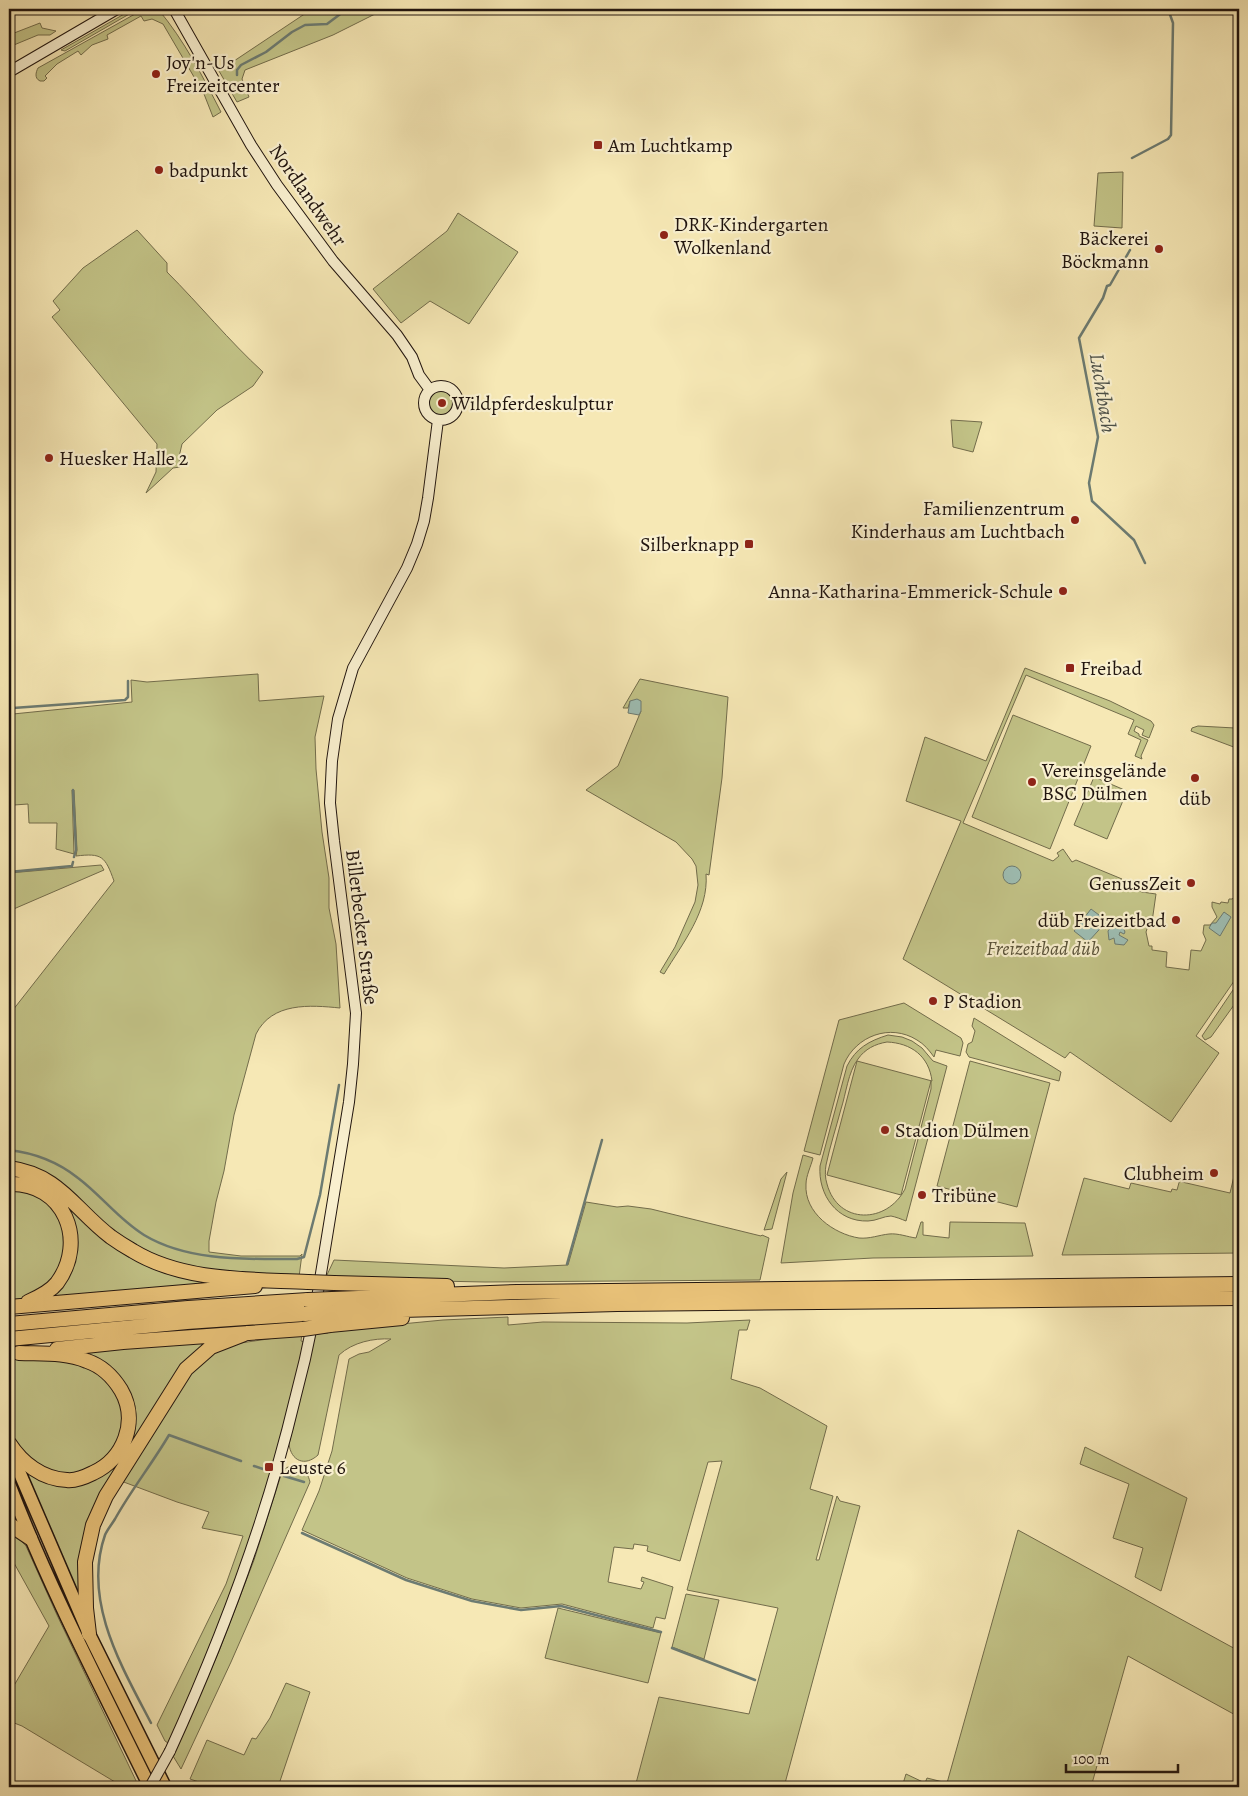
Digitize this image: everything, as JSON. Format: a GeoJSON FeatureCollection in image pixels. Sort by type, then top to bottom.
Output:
{"type":"FeatureCollection","features":[{"type":"Feature","properties":{"kind":"highway"},"geometry":{"type":"LineString","coordinates":[[9,1168],[35,1175],[55,1185],[111,1237],[141,1256],[186,1272],[214,1276],[308,1282],[496,1287],[518,1299],[1239,1298]]}},
{"type":"Feature","properties":{"kind":"highway"},"geometry":{"type":"LineString","coordinates":[[9,1184],[22,1184],[39,1189],[54,1200],[62,1210],[68,1226],[71,1245],[63,1271],[56,1284],[40,1297],[14,1306]]}},
{"type":"Feature","properties":{"kind":"highway"},"geometry":{"type":"LineString","coordinates":[[14,1306],[308,1282]]}},
{"type":"Feature","properties":{"kind":"highway"},"geometry":{"type":"LineString","coordinates":[[9,1324],[188,1308],[307,1307],[331,1312],[518,1299],[1239,1284]]}},
{"type":"Feature","properties":{"kind":"highway"},"geometry":{"type":"LineString","coordinates":[[9,1339],[187,1322],[307,1307]]}},
{"type":"Feature","properties":{"kind":"highway"},"geometry":{"type":"LineString","coordinates":[[14,1354],[124,1342],[303,1328],[331,1312]]}},
{"type":"Feature","properties":{"kind":"highway"},"geometry":{"type":"LineString","coordinates":[[89,1634],[86,1608],[85,1562],[93,1525],[106,1496],[186,1369],[211,1348],[247,1333]]}},
{"type":"Feature","properties":{"kind":"highway"},"geometry":{"type":"LineString","coordinates":[[9,1443],[23,1462],[50,1477],[68,1480],[83,1478],[101,1470],[114,1458],[124,1444],[129,1420],[124,1396],[115,1380],[102,1368],[88,1361],[64,1354],[14,1354]]}},
{"type":"Feature","properties":{"kind":"highway"},"geometry":{"type":"LineString","coordinates":[[9,1448],[89,1634],[165,1787]]}},
{"type":"Feature","properties":{"kind":"highway"},"geometry":{"type":"LineString","coordinates":[[9,1484],[30,1538],[82,1650],[150,1787]]}},
{"type":"Feature","properties":{"kind":"highway"},"geometry":{"type":"LineString","coordinates":[[9,1524],[30,1538]]}},
{"type":"Feature","properties":{"kind":"main road"},"geometry":{"type":"LineString","coordinates":[[9,72],[117,9]]}},
{"type":"Feature","properties":{"kind":"main road","name":"Nordlandwehr"},"geometry":{"type":"LineString","coordinates":[[174,9],[251,146],[277,185],[333,262],[397,335],[412,357],[419,375],[430,390]]}},
{"type":"Feature","properties":{"kind":"main road"},"geometry":{"type":"LineString","coordinates":[[438,386],[448,387],[456,395],[458,400],[456,411],[453,415],[443,420],[432,418],[425,410],[424,399],[430,390],[438,386]]}},
{"type":"Feature","properties":{"kind":"main road","name":"Billerbecker Straße"},"geometry":{"type":"LineString","coordinates":[[150,1787],[170,1751],[220,1637],[245,1572],[268,1502],[307,1352],[322,1272],[348,1102],[353,1064],[356,1013],[330,803],[332,762],[338,719],[354,668],[407,568],[417,544],[424,520],[438,420]]}},
{"type":"Feature","properties":{"kind":"green space"},"geometry":{"type":"Polygon","coordinates":[[[133,9],[138,9],[65,51],[61,50],[133,9]]]}},
{"type":"Feature","properties":{"kind":"green space"},"geometry":{"type":"Polygon","coordinates":[[[144,9],[158,9],[176,33],[221,112],[213,117],[204,94],[163,24],[152,19],[144,21],[141,16],[107,35],[108,39],[92,45],[81,55],[78,51],[57,64],[45,76],[47,78],[44,81],[40,81],[36,77],[38,68],[144,9]]]}},
{"type":"Feature","properties":{"kind":"green space"},"geometry":{"type":"Polygon","coordinates":[[[312,9],[385,9],[333,35],[245,70],[242,79],[249,97],[237,102],[219,71],[312,9]]]}},
{"type":"Feature","properties":{"kind":"green space"},"geometry":{"type":"Polygon","coordinates":[[[40,23],[42,28],[56,31],[50,35],[38,35],[9,47],[9,35],[40,23]]]}},
{"type":"Feature","properties":{"kind":"green space"},"geometry":{"type":"Polygon","coordinates":[[[1123,172],[1122,228],[1094,226],[1098,173],[1123,172]]]}},
{"type":"Feature","properties":{"kind":"green space"},"geometry":{"type":"Polygon","coordinates":[[[458,213],[518,252],[469,324],[430,301],[401,323],[373,289],[447,231],[458,213]]]}},
{"type":"Feature","properties":{"kind":"green space"},"geometry":{"type":"Polygon","coordinates":[[[137,230],[167,263],[167,272],[263,372],[253,386],[217,410],[182,444],[179,457],[180,467],[173,468],[146,493],[156,472],[157,444],[52,317],[60,310],[53,301],[83,268],[137,230]]]}},
{"type":"Feature","properties":{"kind":"green space"},"geometry":{"type":"Polygon","coordinates":[[[441,391],[450,394],[453,403],[450,412],[441,415],[432,412],[429,403],[432,394],[441,391]]]}},
{"type":"Feature","properties":{"kind":"green space"},"geometry":{"type":"Polygon","coordinates":[[[951,420],[982,422],[973,452],[953,447],[951,420]]]}},
{"type":"Feature","properties":{"kind":"green space","name":"Freizeitbad düb"},"geometry":{"type":"Polygon","coordinates":[[[1025,668],[1110,701],[1151,721],[1154,725],[1149,738],[1142,735],[1144,730],[1136,726],[1134,731],[1139,736],[1148,740],[1141,756],[1142,759],[1135,756],[1141,740],[1128,734],[1134,720],[1026,675],[963,823],[1053,861],[1059,856],[1057,853],[1063,849],[1072,862],[1076,860],[1122,879],[1118,882],[1142,892],[1156,894],[1152,922],[1146,932],[1149,946],[1152,946],[1152,950],[1167,952],[1166,967],[1189,970],[1191,950],[1201,951],[1206,940],[1203,933],[1204,925],[1210,925],[1217,917],[1212,907],[1212,902],[1228,903],[1229,899],[1236,896],[1238,898],[1239,896],[1239,974],[1196,1036],[1219,1053],[1171,1122],[1070,1052],[1065,1058],[903,959],[961,821],[906,801],[925,737],[986,761],[1025,668]]]}},
{"type":"Feature","properties":{"kind":"green space"},"geometry":{"type":"Polygon","coordinates":[[[258,674],[259,701],[324,696],[315,737],[316,769],[322,832],[329,878],[329,908],[336,944],[340,1008],[304,1006],[282,1011],[272,1016],[256,1034],[234,1115],[224,1171],[216,1202],[209,1241],[209,1252],[241,1256],[300,1256],[302,1254],[299,1277],[191,1268],[137,1249],[9,1164],[9,1015],[114,881],[108,866],[101,858],[92,855],[76,856],[74,790],[72,790],[74,854],[56,849],[57,823],[29,823],[28,804],[14,805],[14,819],[9,819],[9,731],[13,714],[132,702],[131,680],[147,682],[258,674]]]}},
{"type":"Feature","properties":{"kind":"green space"},"geometry":{"type":"Polygon","coordinates":[[[640,679],[728,697],[722,778],[709,875],[706,874],[706,888],[703,901],[693,927],[664,974],[660,972],[675,947],[695,902],[698,885],[696,866],[676,842],[586,790],[618,766],[641,711],[630,701],[628,708],[623,708],[640,679]]]}},
{"type":"Feature","properties":{"kind":"green space","name":"Vereinsgelände BSC Dülmen"},"geometry":{"type":"Polygon","coordinates":[[[1013,715],[1091,746],[1050,849],[972,817],[1013,715]]]}},
{"type":"Feature","properties":{"kind":"green space"},"geometry":{"type":"Polygon","coordinates":[[[1198,726],[1235,728],[1239,731],[1239,749],[1191,731],[1192,728],[1198,726]]]}},
{"type":"Feature","properties":{"kind":"green space"},"geometry":{"type":"Polygon","coordinates":[[[1094,777],[1127,791],[1107,839],[1074,825],[1094,777]]]}},
{"type":"Feature","properties":{"kind":"green space"},"geometry":{"type":"Polygon","coordinates":[[[101,865],[104,870],[9,911],[9,873],[101,865]]]}},
{"type":"Feature","properties":{"kind":"green space"},"geometry":{"type":"Polygon","coordinates":[[[1239,981],[1239,998],[1211,1037],[1205,1040],[1202,1036],[1239,981]]]}},
{"type":"Feature","properties":{"kind":"green space"},"geometry":{"type":"Polygon","coordinates":[[[904,1003],[961,1038],[963,1043],[960,1056],[936,1050],[934,1057],[920,1042],[907,1035],[896,1033],[875,1035],[865,1040],[849,1054],[844,1064],[820,1155],[804,1151],[839,1020],[904,1003]]]}},
{"type":"Feature","properties":{"kind":"green space"},"geometry":{"type":"Polygon","coordinates":[[[974,1018],[1061,1072],[1059,1081],[969,1057],[966,1052],[968,1044],[972,1042],[975,1031],[972,1026],[974,1018]]]}},
{"type":"Feature","properties":{"kind":"green space"},"geometry":{"type":"Polygon","coordinates":[[[888,1035],[912,1041],[922,1048],[933,1061],[947,1066],[906,1221],[891,1216],[868,1221],[847,1217],[832,1205],[822,1187],[820,1177],[820,1166],[847,1066],[859,1050],[888,1035]],[[887,1042],[867,1050],[858,1059],[852,1070],[829,1151],[825,1174],[833,1197],[841,1207],[852,1213],[863,1215],[875,1214],[887,1209],[901,1195],[827,1175],[857,1061],[932,1081],[927,1064],[917,1052],[904,1045],[887,1042]],[[931,1081],[901,1195],[905,1189],[931,1089],[931,1081]]]}},
{"type":"Feature","properties":{"kind":"green space"},"geometry":{"type":"Polygon","coordinates":[[[970,1061],[1050,1083],[1017,1207],[937,1186],[970,1061]]]}},
{"type":"Feature","properties":{"kind":"green space"},"geometry":{"type":"Polygon","coordinates":[[[803,1155],[813,1158],[806,1184],[810,1204],[815,1213],[831,1227],[849,1236],[867,1238],[892,1234],[916,1238],[921,1222],[923,1222],[923,1235],[949,1238],[950,1222],[1025,1223],[1033,1256],[873,1258],[781,1263],[793,1193],[803,1155]]]}},
{"type":"Feature","properties":{"kind":"green space"},"geometry":{"type":"Polygon","coordinates":[[[9,1172],[41,1182],[132,1255],[243,1283],[45,1300],[57,1289],[71,1218],[9,1178],[9,1172]]]}},
{"type":"Feature","properties":{"kind":"green space"},"geometry":{"type":"Polygon","coordinates":[[[787,1172],[772,1229],[764,1230],[781,1179],[787,1172]]]}},
{"type":"Feature","properties":{"kind":"green space"},"geometry":{"type":"Polygon","coordinates":[[[1234,1176],[1239,1177],[1239,1253],[1062,1255],[1084,1178],[1129,1189],[1131,1183],[1171,1192],[1172,1189],[1177,1190],[1180,1179],[1182,1179],[1182,1182],[1230,1193],[1234,1176]]]}},
{"type":"Feature","properties":{"kind":"green space"},"geometry":{"type":"Polygon","coordinates":[[[9,1188],[28,1191],[46,1202],[53,1209],[62,1225],[65,1234],[65,1244],[59,1269],[53,1279],[36,1292],[9,1303],[9,1188]]]}},
{"type":"Feature","properties":{"kind":"green space"},"geometry":{"type":"Polygon","coordinates":[[[586,1202],[617,1207],[628,1206],[651,1209],[769,1238],[760,1280],[485,1282],[337,1279],[326,1277],[334,1260],[504,1268],[568,1265],[586,1202]]]}},
{"type":"Feature","properties":{"kind":"green space"},"geometry":{"type":"Polygon","coordinates":[[[508,1317],[508,1325],[543,1322],[687,1323],[750,1320],[747,1330],[739,1330],[731,1379],[760,1388],[827,1426],[810,1489],[833,1496],[816,1560],[819,1560],[837,1496],[840,1501],[860,1506],[784,1787],[635,1787],[659,1697],[749,1714],[778,1608],[687,1590],[722,1461],[708,1462],[680,1561],[647,1551],[648,1546],[634,1544],[633,1549],[614,1547],[608,1582],[641,1589],[644,1582],[641,1581],[642,1577],[673,1587],[665,1619],[656,1617],[653,1628],[562,1604],[521,1608],[472,1599],[407,1578],[302,1530],[319,1491],[332,1451],[349,1359],[369,1352],[391,1339],[378,1339],[357,1344],[339,1355],[318,1455],[313,1459],[304,1461],[299,1460],[293,1455],[289,1444],[315,1334],[328,1333],[328,1331],[443,1320],[508,1317]]]}},
{"type":"Feature","properties":{"kind":"green space"},"geometry":{"type":"Polygon","coordinates":[[[302,1334],[301,1341],[305,1342],[287,1418],[242,1566],[210,1652],[168,1743],[165,1741],[157,1725],[226,1584],[243,1536],[202,1528],[209,1512],[121,1481],[172,1396],[200,1360],[227,1345],[302,1334]]]}},
{"type":"Feature","properties":{"kind":"green space"},"geometry":{"type":"Polygon","coordinates":[[[214,1340],[101,1497],[79,1599],[26,1471],[39,1477],[106,1472],[132,1406],[78,1353],[214,1340]]]}},
{"type":"Feature","properties":{"kind":"green space"},"geometry":{"type":"Polygon","coordinates":[[[46,1358],[89,1367],[106,1378],[122,1404],[122,1432],[109,1456],[79,1473],[67,1474],[45,1469],[23,1452],[13,1439],[9,1427],[9,1359],[46,1358]]]}},
{"type":"Feature","properties":{"kind":"green space"},"geometry":{"type":"Polygon","coordinates":[[[1085,1447],[1187,1498],[1161,1591],[1135,1577],[1143,1548],[1113,1538],[1129,1484],[1080,1464],[1085,1447]]]}},
{"type":"Feature","properties":{"kind":"green space"},"geometry":{"type":"Polygon","coordinates":[[[288,1467],[305,1472],[310,1482],[231,1662],[181,1769],[173,1756],[219,1651],[254,1560],[281,1475],[283,1470],[288,1467]]]}},
{"type":"Feature","properties":{"kind":"green space"},"geometry":{"type":"Polygon","coordinates":[[[9,1528],[26,1546],[139,1787],[119,1787],[120,1785],[22,1726],[9,1721],[9,1694],[49,1626],[9,1554],[9,1528]]]}},
{"type":"Feature","properties":{"kind":"green space"},"geometry":{"type":"Polygon","coordinates":[[[1018,1530],[1239,1651],[1239,1717],[1128,1656],[1091,1787],[902,1787],[906,1774],[925,1783],[927,1778],[947,1783],[1018,1530]]]}},
{"type":"Feature","properties":{"kind":"green space"},"geometry":{"type":"Polygon","coordinates":[[[686,1594],[719,1600],[704,1659],[672,1647],[686,1594]]]}},
{"type":"Feature","properties":{"kind":"green space"},"geometry":{"type":"Polygon","coordinates":[[[558,1608],[661,1633],[648,1683],[545,1658],[558,1608]]]}},
{"type":"Feature","properties":{"kind":"green space"},"geometry":{"type":"Polygon","coordinates":[[[286,1683],[310,1692],[278,1787],[214,1787],[190,1779],[207,1740],[244,1755],[252,1738],[256,1739],[270,1718],[286,1683]]]}},
{"type":"Feature","properties":{"kind":"water"},"geometry":{"type":"Polygon","coordinates":[[[637,699],[641,701],[639,715],[628,713],[630,701],[637,699]]]}},
{"type":"Feature","properties":{"kind":"water"},"geometry":{"type":"Polygon","coordinates":[[[1008,866],[1016,866],[1021,871],[1019,882],[1008,884],[1003,879],[1003,871],[1008,866]]]}},
{"type":"Feature","properties":{"kind":"water"},"geometry":{"type":"Polygon","coordinates":[[[1091,909],[1107,921],[1088,942],[1074,931],[1091,909]]]}},
{"type":"Feature","properties":{"kind":"water"},"geometry":{"type":"Polygon","coordinates":[[[1224,912],[1231,917],[1220,936],[1209,928],[1212,923],[1216,923],[1224,912]]]}},
{"type":"Feature","properties":{"kind":"water"},"geometry":{"type":"Polygon","coordinates":[[[1119,917],[1125,932],[1124,934],[1120,932],[1119,935],[1128,940],[1124,945],[1115,944],[1114,938],[1109,940],[1108,931],[1115,922],[1118,922],[1119,917]]]}},
{"type":"Feature","properties":{"kind":"waterway"},"geometry":{"type":"LineString","coordinates":[[237,75],[237,70],[241,65],[266,52],[292,32],[305,25],[327,24],[347,9]]}},
{"type":"Feature","properties":{"kind":"waterway","name":"Luchtbach"},"geometry":{"type":"LineString","coordinates":[[1132,158],[1168,139],[1171,135],[1173,23],[1168,9]]}},
{"type":"Feature","properties":{"kind":"waterway","name":"Luchtbach"},"geometry":{"type":"LineString","coordinates":[[1130,250],[1110,285],[1107,286],[1103,298],[1079,338],[1098,437],[1089,483],[1092,501],[1134,540],[1145,563]]}},
{"type":"Feature","properties":{"kind":"waterway"},"geometry":{"type":"LineString","coordinates":[[9,712],[13,708],[125,700],[128,697],[128,681]]}},
{"type":"Feature","properties":{"kind":"waterway"},"geometry":{"type":"LineString","coordinates":[[73,790],[76,850],[74,857]]}},
{"type":"Feature","properties":{"kind":"waterway"},"geometry":{"type":"LineString","coordinates":[[9,872],[72,866],[73,862]]}},
{"type":"Feature","properties":{"kind":"waterway"},"geometry":{"type":"LineString","coordinates":[[9,1150],[28,1153],[62,1167],[87,1185],[135,1229],[161,1244],[180,1250],[219,1257],[238,1259],[297,1259],[304,1257],[320,1195],[339,1085]]}},
{"type":"Feature","properties":{"kind":"waterway"},"geometry":{"type":"LineString","coordinates":[[567,1264],[602,1140]]}},
{"type":"Feature","properties":{"kind":"waterway"},"geometry":{"type":"LineString","coordinates":[[151,1723],[128,1679],[108,1633],[102,1609],[98,1584],[99,1560],[105,1535],[169,1435],[241,1461]]}},
{"type":"Feature","properties":{"kind":"waterway"},"geometry":{"type":"LineString","coordinates":[[254,1466],[266,1470]]}},
{"type":"Feature","properties":{"kind":"waterway"},"geometry":{"type":"LineString","coordinates":[[284,1476],[304,1482]]}},
{"type":"Feature","properties":{"kind":"waterway"},"geometry":{"type":"LineString","coordinates":[[302,1533],[406,1580],[472,1601],[521,1610],[561,1606],[661,1632]]}},
{"type":"Feature","properties":{"kind":"waterway"},"geometry":{"type":"LineString","coordinates":[[672,1648],[755,1680]]}},
{"type":"Feature","properties":{"kind":"waterway"},"geometry":{"type":"LineString","coordinates":[[189,1785],[194,1783],[206,1787]]}},
{"type":"Feature","properties":{"kind":"place","name":"Joy'n-Us Freizeitcenter"},"geometry":{"type":"Point","coordinates":[156,74]}},
{"type":"Feature","properties":{"kind":"place","name":"Am Luchtkamp"},"geometry":{"type":"Point","coordinates":[598,145]}},
{"type":"Feature","properties":{"kind":"place","name":"badpunkt"},"geometry":{"type":"Point","coordinates":[159,170]}},
{"type":"Feature","properties":{"kind":"place","name":"DRK-Kindergarten Wolkenland"},"geometry":{"type":"Point","coordinates":[664,235]}},
{"type":"Feature","properties":{"kind":"place","name":"Bäckerei Böckmann"},"geometry":{"type":"Point","coordinates":[1159,249]}},
{"type":"Feature","properties":{"kind":"place","name":"Wildpferdeskulptur"},"geometry":{"type":"Point","coordinates":[442,403]}},
{"type":"Feature","properties":{"kind":"place","name":"Huesker Halle 2"},"geometry":{"type":"Point","coordinates":[49,458]}},
{"type":"Feature","properties":{"kind":"place","name":"Familienzentrum Kinderhaus am Luchtbach"},"geometry":{"type":"Point","coordinates":[1075,520]}},
{"type":"Feature","properties":{"kind":"place","name":"Silberknapp"},"geometry":{"type":"Point","coordinates":[749,544]}},
{"type":"Feature","properties":{"kind":"place","name":"Anna-Katharina-Emmerick-Schule"},"geometry":{"type":"Point","coordinates":[1063,591]}},
{"type":"Feature","properties":{"kind":"place","name":"Freibad"},"geometry":{"type":"Point","coordinates":[1070,668]}},
{"type":"Feature","properties":{"kind":"place","name":"düb"},"geometry":{"type":"Point","coordinates":[1195,778]}},
{"type":"Feature","properties":{"kind":"place","name":"Vereinsgelände BSC Dülmen"},"geometry":{"type":"Point","coordinates":[1032,782]}},
{"type":"Feature","properties":{"kind":"place","name":"GenussZeit"},"geometry":{"type":"Point","coordinates":[1191,883]}},
{"type":"Feature","properties":{"kind":"place","name":"düb Freizeitbad"},"geometry":{"type":"Point","coordinates":[1176,920]}},
{"type":"Feature","properties":{"kind":"place","name":"P Stadion"},"geometry":{"type":"Point","coordinates":[933,1001]}},
{"type":"Feature","properties":{"kind":"place","name":"Stadion Dülmen"},"geometry":{"type":"Point","coordinates":[885,1130]}},
{"type":"Feature","properties":{"kind":"place","name":"Clubheim"},"geometry":{"type":"Point","coordinates":[1214,1173]}},
{"type":"Feature","properties":{"kind":"place","name":"Tribüne"},"geometry":{"type":"Point","coordinates":[922,1195]}},
{"type":"Feature","properties":{"kind":"place","name":"Leuste 6"},"geometry":{"type":"Point","coordinates":[269,1467]}}]}
